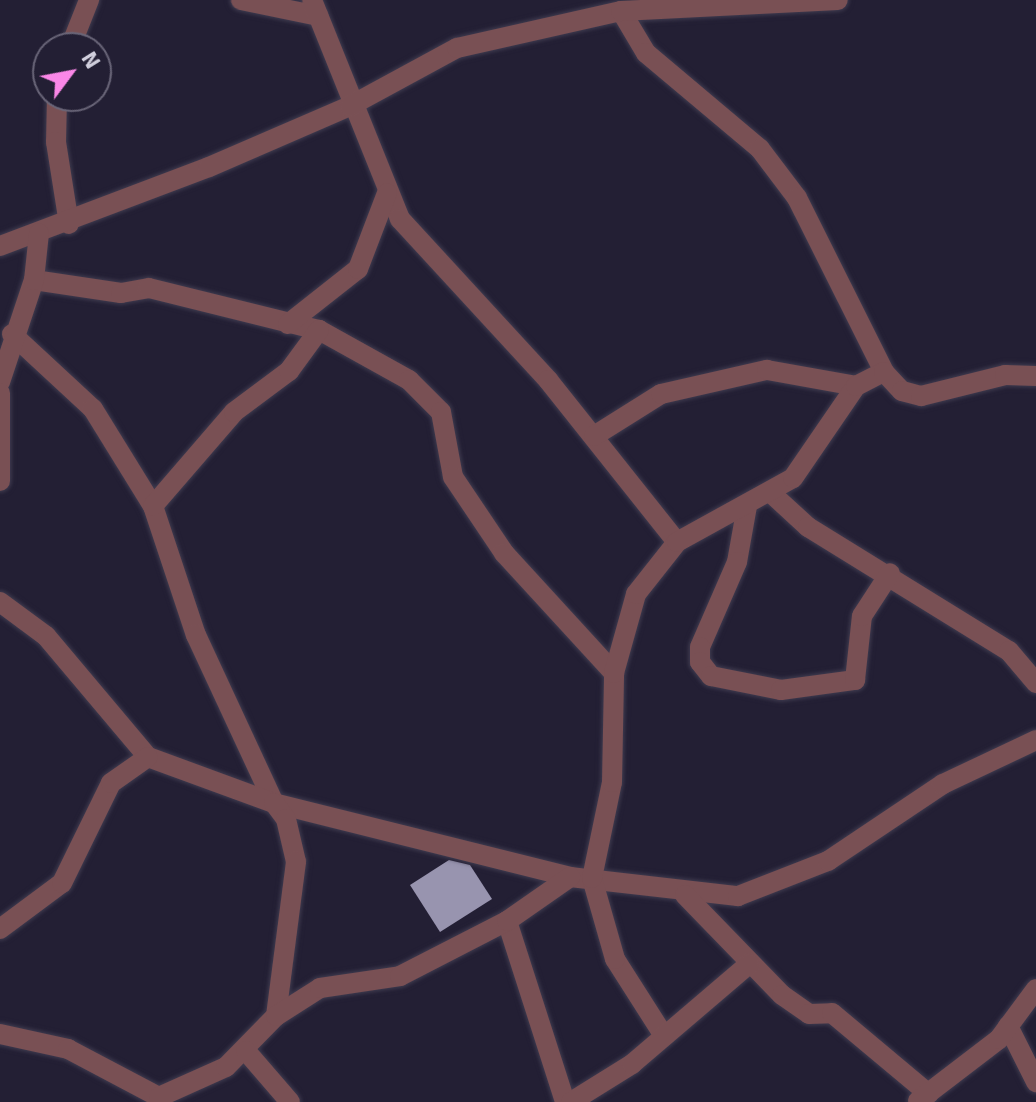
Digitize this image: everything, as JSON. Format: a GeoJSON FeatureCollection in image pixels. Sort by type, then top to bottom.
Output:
{"type":"FeatureCollection","features":[{"type":"Feature","properties":{"kind":"street"},"geometry":{"type":"LineString","coordinates":[[76,32],[89,0]]}},
{"type":"Feature","properties":{"kind":"street"},"geometry":{"type":"LineString","coordinates":[[241,0],[315,8],[350,106],[387,193],[414,239],[594,436],[677,542]]}},
{"type":"Feature","properties":{"kind":"street"},"geometry":{"type":"LineString","coordinates":[[0,246],[69,224],[350,106],[457,48],[621,11],[838,0]]}},
{"type":"Feature","properties":{"kind":"street"},"geometry":{"type":"LineString","coordinates":[[621,11],[646,53],[760,149],[797,198],[884,372],[909,396],[1036,376]]}},
{"type":"Feature","properties":{"kind":"street"},"geometry":{"type":"LineString","coordinates":[[57,112],[56,142],[69,224]]}},
{"type":"Feature","properties":{"kind":"street"},"geometry":{"type":"LineString","coordinates":[[288,324],[358,269],[387,193]]}},
{"type":"Feature","properties":{"kind":"street"},"geometry":{"type":"LineString","coordinates":[[0,382],[12,334],[34,280],[39,233]]}},
{"type":"Feature","properties":{"kind":"street"},"geometry":{"type":"LineString","coordinates":[[34,280],[121,293],[149,288],[319,330],[382,362],[437,405],[453,477],[504,553],[614,673]]}},
{"type":"Feature","properties":{"kind":"street"},"geometry":{"type":"LineString","coordinates":[[153,506],[234,412],[289,371],[319,330]]}},
{"type":"Feature","properties":{"kind":"street"},"geometry":{"type":"LineString","coordinates":[[12,334],[93,409],[153,506],[196,635],[274,803],[295,838],[296,862],[276,1016]]}},
{"type":"Feature","properties":{"kind":"street"},"geometry":{"type":"LineString","coordinates":[[594,436],[661,394],[767,370],[856,386]]}},
{"type":"Feature","properties":{"kind":"street"},"geometry":{"type":"LineString","coordinates":[[664,1036],[615,959],[592,878],[612,782],[614,673],[636,594],[677,542],[772,494],[813,458],[856,386],[884,372]]}},
{"type":"Feature","properties":{"kind":"street"},"geometry":{"type":"LineString","coordinates":[[0,393],[0,481]]}},
{"type":"Feature","properties":{"kind":"street"},"geometry":{"type":"LineString","coordinates":[[772,494],[808,527],[890,573],[1009,651],[1036,683]]}},
{"type":"Feature","properties":{"kind":"street"},"geometry":{"type":"LineString","coordinates":[[747,506],[737,562],[700,647],[700,662],[711,676],[781,690],[855,680],[862,616],[890,573]]}},
{"type":"Feature","properties":{"kind":"street"},"geometry":{"type":"LineString","coordinates":[[0,602],[46,636],[148,757],[274,803],[570,877],[592,878],[685,895],[754,894],[799,876],[943,784],[1036,740]]}},
{"type":"Feature","properties":{"kind":"street"},"geometry":{"type":"LineString","coordinates":[[0,929],[62,883],[111,783],[148,757]]}},
{"type":"Feature","properties":{"kind":"street"},"geometry":{"type":"LineString","coordinates":[[0,1034],[68,1049],[156,1099],[246,1051],[276,1016],[320,988],[400,976],[507,921],[570,877]]}},
{"type":"Feature","properties":{"kind":"street"},"geometry":{"type":"LineString","coordinates":[[685,895],[749,964],[809,1014],[832,1013],[922,1098],[1008,1026],[1036,989]]}},
{"type":"Feature","properties":{"kind":"street"},"geometry":{"type":"LineString","coordinates":[[507,921],[568,1102],[664,1036],[749,964]]}},
{"type":"Feature","properties":{"kind":"street"},"geometry":{"type":"LineString","coordinates":[[1008,1026],[1036,1082]]}},
{"type":"Feature","properties":{"kind":"street"},"geometry":{"type":"LineString","coordinates":[[246,1051],[290,1102]]}},
{"type":"Feature","properties":{"kind":"building"},"geometry":{"type":"Polygon","coordinates":[[[449,860],[470,865],[492,899],[440,932],[410,885],[449,860]]]}}]}
